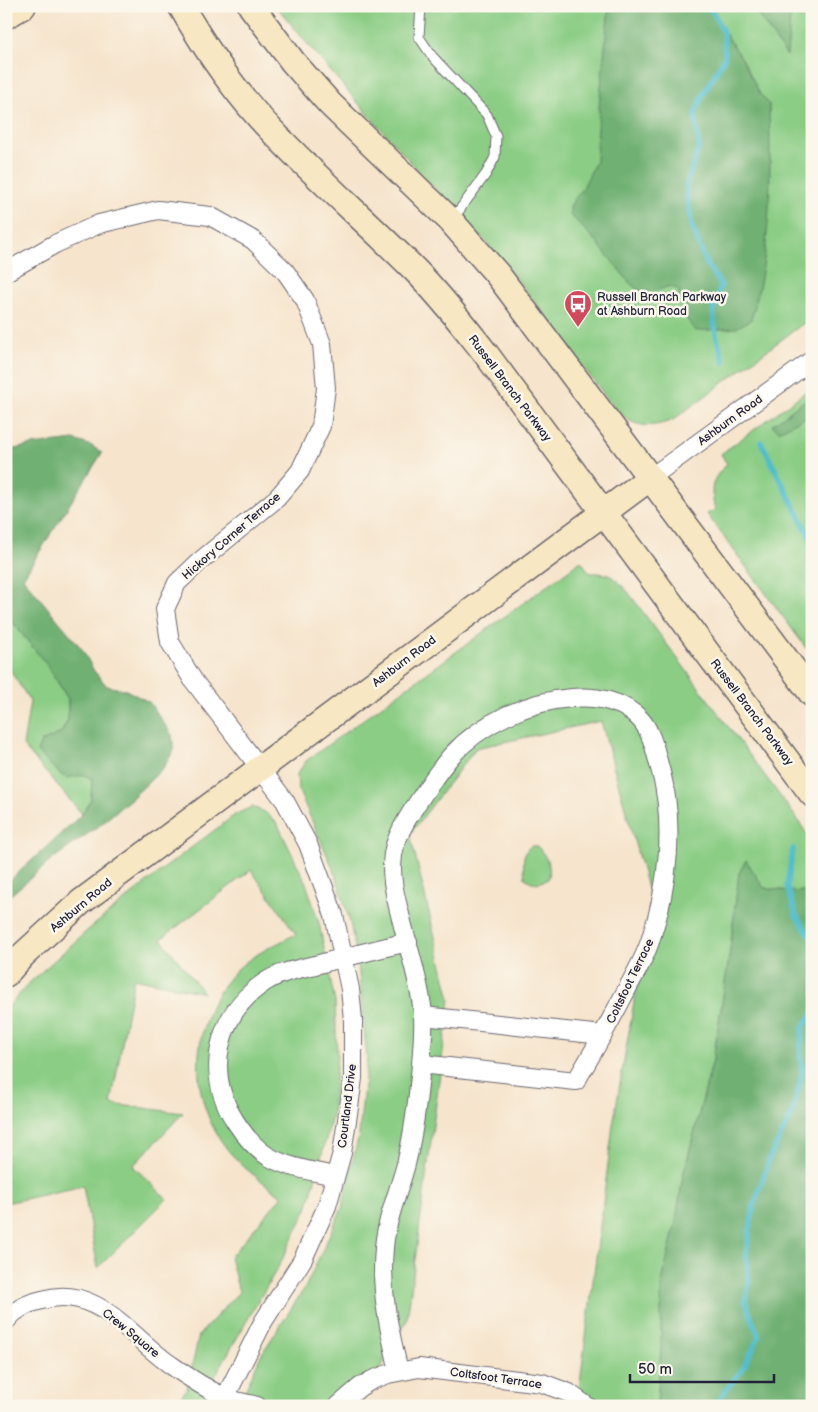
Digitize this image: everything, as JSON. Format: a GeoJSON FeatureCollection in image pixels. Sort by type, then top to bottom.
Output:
{"type":"FeatureCollection","features":[{"type":"Feature","properties":{"kind":"main road"},"geometry":{"type":"LineString","coordinates":[[6,16],[23,6]]}},
{"type":"Feature","properties":{"kind":"main road","name":"Russell Branch Parkway"},"geometry":{"type":"LineString","coordinates":[[181,6],[194,30],[230,80],[271,130],[415,271],[451,310],[486,354],[812,794]]}},
{"type":"Feature","properties":{"kind":"main road"},"geometry":{"type":"LineString","coordinates":[[251,6],[293,62],[330,104],[451,221],[498,275],[812,694]]}},
{"type":"Feature","properties":{"kind":"main road","name":"Ashburn Road"},"geometry":{"type":"LineString","coordinates":[[6,974],[23,955],[82,902],[650,478]]}},
{"type":"Feature","properties":{"kind":"street","name":"Hickory Corner Terrace"},"geometry":{"type":"LineString","coordinates":[[6,272],[55,244],[99,224],[158,210],[210,216],[253,240],[285,271],[304,300],[322,344],[326,388],[321,426],[300,471],[277,498],[199,562],[177,583],[165,609],[170,642],[193,680],[260,769]]}},
{"type":"Feature","properties":{"kind":"street","name":"Ashburn Road"},"geometry":{"type":"LineString","coordinates":[[650,478],[812,360]]}},
{"type":"Feature","properties":{"kind":"street","name":"Coltsfoot Terrace"},"geometry":{"type":"LineString","coordinates":[[399,1371],[386,1317],[383,1292],[384,1245],[413,1133],[421,1064],[423,1016],[408,942],[394,891],[391,867],[396,843],[408,816],[451,756],[483,729],[500,719],[545,702],[586,697],[608,700],[624,708],[641,720],[652,739],[664,783],[667,816],[667,850],[664,885],[651,939],[603,1035],[576,1081],[421,1064]]}},
{"type":"Feature","properties":{"kind":"street","name":"Courtland Drive"},"geometry":{"type":"LineString","coordinates":[[225,1403],[264,1322],[303,1259],[327,1206],[342,1153],[353,1078],[350,989],[334,915],[308,844],[285,801],[260,769]]}},
{"type":"Feature","properties":{"kind":"street"},"geometry":{"type":"LineString","coordinates":[[334,1176],[291,1166],[269,1157],[254,1146],[245,1136],[229,1111],[219,1082],[218,1061],[222,1037],[233,1014],[246,997],[267,981],[287,972],[408,942]]}},
{"type":"Feature","properties":{"kind":"street","name":"Coltsfoot Terrace"},"geometry":{"type":"LineString","coordinates":[[423,1016],[603,1035]]}},
{"type":"Feature","properties":{"kind":"street","name":"Crew Square"},"geometry":{"type":"LineString","coordinates":[[6,1320],[10,1315],[28,1304],[45,1298],[84,1299],[109,1312],[171,1365],[225,1403]]}},
{"type":"Feature","properties":{"kind":"street","name":"Coltsfoot Terrace"},"geometry":{"type":"LineString","coordinates":[[338,1406],[360,1387],[388,1374],[419,1368],[542,1383],[569,1393],[587,1406]]}},
{"type":"Feature","properties":{"kind":"street"},"geometry":{"type":"LineString","coordinates":[[225,1403],[257,1406]]}},
{"type":"Feature","properties":{"kind":"lane"},"geometry":{"type":"LineString","coordinates":[[421,6],[419,38],[432,56],[487,115],[496,136],[495,157],[486,174],[451,221]]}},
{"type":"Feature","properties":{"kind":"green space"},"geometry":{"type":"Polygon","coordinates":[[[276,6],[812,6],[812,317],[673,420],[656,425],[641,425],[628,420],[615,408],[485,241],[387,136],[276,6]]]}},
{"type":"Feature","properties":{"kind":"green space"},"geometry":{"type":"Polygon","coordinates":[[[609,6],[707,6],[743,60],[760,94],[769,104],[770,186],[763,267],[751,320],[736,328],[696,331],[683,312],[679,290],[670,286],[653,292],[639,291],[630,283],[593,238],[570,215],[570,206],[584,186],[596,161],[599,107],[609,6]]]}},
{"type":"Feature","properties":{"kind":"green space"},"geometry":{"type":"Polygon","coordinates":[[[751,6],[791,6],[787,56],[753,8],[751,6]]]}},
{"type":"Feature","properties":{"kind":"green space"},"geometry":{"type":"Polygon","coordinates":[[[812,387],[812,656],[707,514],[715,510],[712,496],[714,480],[727,464],[721,454],[812,387]]]}},
{"type":"Feature","properties":{"kind":"green space"},"geometry":{"type":"Polygon","coordinates":[[[812,395],[812,414],[779,431],[772,425],[812,395]]]}},
{"type":"Feature","properties":{"kind":"green space"},"geometry":{"type":"Polygon","coordinates":[[[74,440],[92,446],[102,453],[23,578],[82,649],[94,671],[107,686],[126,690],[149,702],[172,735],[174,750],[164,767],[134,796],[100,825],[54,858],[6,899],[6,884],[82,814],[91,799],[92,779],[84,775],[67,778],[60,774],[37,752],[41,742],[61,733],[68,720],[68,699],[47,665],[6,614],[6,451],[32,445],[74,440]]]}},
{"type":"Feature","properties":{"kind":"green space"},"geometry":{"type":"Polygon","coordinates":[[[581,561],[590,573],[612,577],[628,592],[795,816],[812,842],[812,889],[797,892],[764,888],[739,873],[729,958],[713,1060],[683,1176],[676,1221],[661,1348],[657,1406],[577,1406],[613,1125],[651,902],[601,721],[476,748],[410,834],[450,999],[407,1320],[360,1406],[238,1406],[261,1355],[306,1286],[342,1208],[359,1134],[367,1058],[358,964],[350,922],[335,873],[298,789],[297,774],[306,761],[581,561]]]}},
{"type":"Feature","properties":{"kind":"green space"},"geometry":{"type":"Polygon","coordinates":[[[6,614],[47,665],[68,699],[68,720],[61,733],[41,742],[92,779],[91,799],[82,814],[23,746],[30,701],[6,664],[6,614]]]}},
{"type":"Feature","properties":{"kind":"green space"},"geometry":{"type":"Polygon","coordinates":[[[252,807],[265,812],[277,823],[306,883],[319,923],[335,1002],[337,1056],[332,1117],[307,1209],[281,1262],[208,1388],[202,1406],[173,1406],[187,1389],[199,1335],[239,1292],[230,1257],[282,1196],[239,1162],[227,1149],[214,1129],[205,1108],[200,1086],[198,1063],[201,1040],[207,1018],[216,997],[236,970],[252,958],[296,934],[251,870],[161,939],[204,993],[134,978],[111,1104],[183,1113],[133,1166],[167,1199],[98,1268],[83,1186],[6,1203],[6,1010],[29,983],[88,930],[167,866],[236,814],[252,807]]]}},
{"type":"Feature","properties":{"kind":"green space"},"geometry":{"type":"Polygon","coordinates":[[[531,846],[537,846],[545,857],[550,870],[548,879],[531,882],[525,878],[524,856],[531,846]]]}},
{"type":"Feature","properties":{"kind":"green space"},"geometry":{"type":"Polygon","coordinates":[[[746,860],[764,888],[797,892],[812,889],[812,1406],[657,1406],[661,1348],[661,1286],[676,1221],[683,1176],[713,1060],[729,958],[739,873],[746,860]]]}},
{"type":"Feature","properties":{"kind":"waterway"},"geometry":{"type":"LineString","coordinates":[[705,6],[713,12],[723,32],[725,57],[705,91],[695,113],[699,147],[686,186],[692,226],[706,263],[721,285],[713,310],[716,335],[724,362]]}},
{"type":"Feature","properties":{"kind":"waterway"},"geometry":{"type":"LineString","coordinates":[[761,442],[812,541]]}},
{"type":"Feature","properties":{"kind":"waterway"},"geometry":{"type":"LineString","coordinates":[[793,849],[787,886],[796,915],[812,939]]}},
{"type":"Feature","properties":{"kind":"waterway"},"geometry":{"type":"LineString","coordinates":[[716,1406],[742,1370],[759,1337],[745,1301],[749,1282],[746,1254],[750,1229],[754,1205],[770,1157],[793,1112],[802,1072],[800,1052],[803,1027],[812,1015]]}},
{"type":"Feature","properties":{"kind":"place","name":"Russell Branch Parkway at Ashburn Road"},"geometry":{"type":"Point","coordinates":[578,328]}}]}
